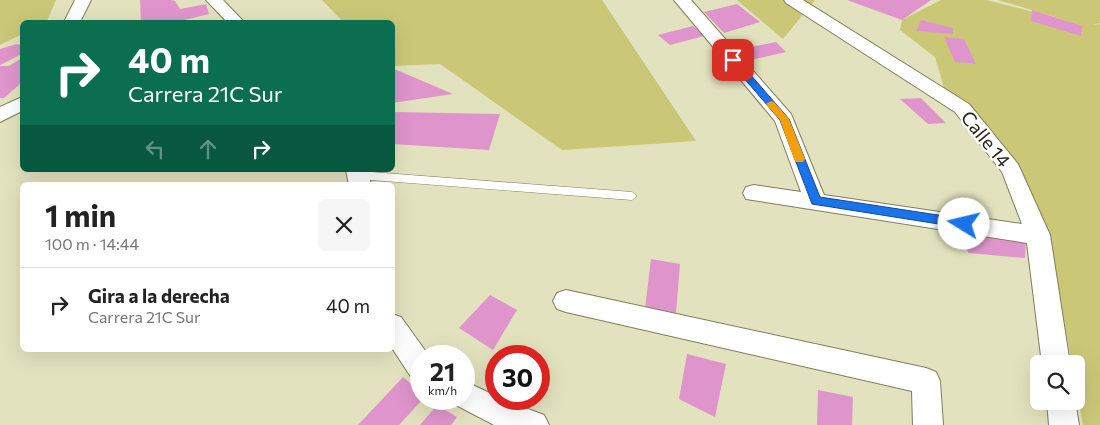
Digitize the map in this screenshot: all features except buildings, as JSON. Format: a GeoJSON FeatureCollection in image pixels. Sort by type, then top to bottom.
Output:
{"type":"FeatureCollection","features":[{"type":"Feature","properties":{"kind":"street"},"geometry":{"type":"LineString","coordinates":[[73,20],[83,0]]}},
{"type":"Feature","properties":{"kind":"street"},"geometry":{"type":"LineString","coordinates":[[214,0],[234,20]]}},
{"type":"Feature","properties":{"kind":"street"},"geometry":{"type":"LineString","coordinates":[[682,0],[784,119],[816,201]]}},
{"type":"Feature","properties":{"kind":"street","name":"Calle 14"},"geometry":{"type":"LineString","coordinates":[[792,0],[962,108],[1011,169],[1038,235],[1055,355]]}},
{"type":"Feature","properties":{"kind":"street"},"geometry":{"type":"LineString","coordinates":[[754,193],[1038,235]]}},
{"type":"Feature","properties":{"kind":"street"},"geometry":{"type":"LineString","coordinates":[[566,301],[926,381],[928,425]]}},
{"type":"Feature","properties":{"kind":"street"},"geometry":{"type":"LineString","coordinates":[[395,329],[410,352]]}},
{"type":"Feature","properties":{"kind":"street"},"geometry":{"type":"LineString","coordinates":[[475,400],[497,412],[534,425]]}},
{"type":"Feature","properties":{"kind":"street"},"geometry":{"type":"LineString","coordinates":[[1062,410],[1064,425]]}},
{"type":"Feature","properties":{"kind":"lane"},"geometry":{"type":"LineString","coordinates":[[358,177],[632,196]]}},
{"type":"Feature","properties":{"kind":"shaded area"},"geometry":{"type":"Polygon","coordinates":[[[0,0],[56,0],[47,20],[20,20],[20,35],[0,45],[0,0]]]}},
{"type":"Feature","properties":{"kind":"shaded area"},"geometry":{"type":"Polygon","coordinates":[[[322,0],[602,0],[696,141],[562,150],[440,64],[395,66],[395,20],[341,20],[322,0]]]}},
{"type":"Feature","properties":{"kind":"shaded area"},"geometry":{"type":"Polygon","coordinates":[[[737,0],[815,0],[783,39],[737,0]]]}},
{"type":"Feature","properties":{"kind":"shaded area"},"geometry":{"type":"Polygon","coordinates":[[[941,0],[986,0],[1065,20],[998,0],[1100,0],[1100,23],[1093,25],[1100,24],[1100,425],[1083,425],[1080,410],[1085,410],[1085,355],[1070,355],[1055,275],[1012,171],[949,105],[935,57],[900,30],[902,20],[941,0]]]}},
{"type":"Feature","properties":{"kind":"slow traffic"},"geometry":{"type":"LineString","coordinates":[[771,104],[784,119],[799,159]]}},
{"type":"Feature","properties":{"kind":"route"},"geometry":{"type":"LineString","coordinates":[[733,60],[784,119],[816,201],[964,224]]}}]}
